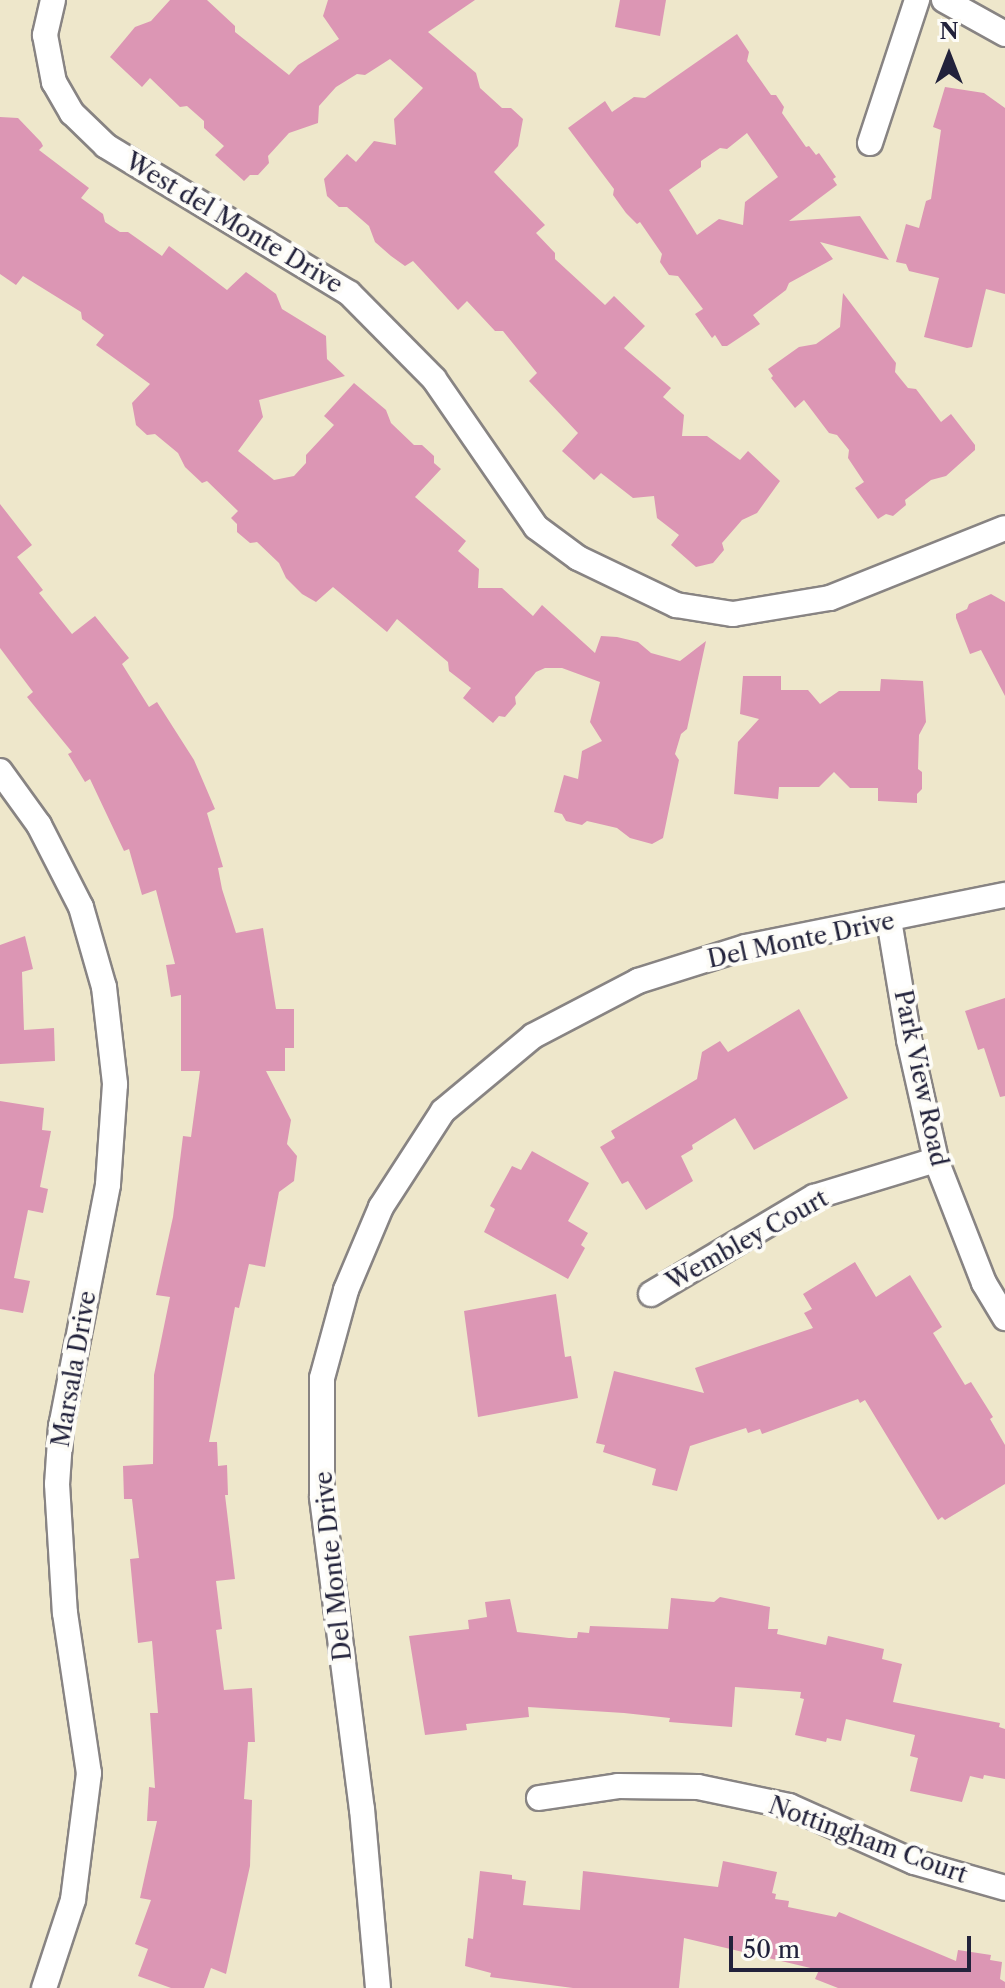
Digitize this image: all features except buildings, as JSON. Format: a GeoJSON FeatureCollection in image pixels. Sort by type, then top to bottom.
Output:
{"type":"FeatureCollection","features":[{"type":"Feature","properties":{"kind":"street","name":"West del Monte Drive"},"geometry":{"type":"LineString","coordinates":[[53,0],[45,35],[54,82],[72,113],[106,146],[349,293],[434,379],[536,527],[578,558],[676,605],[733,614],[830,598],[1005,528]]}},
{"type":"Feature","properties":{"kind":"street"},"geometry":{"type":"LineString","coordinates":[[870,143],[917,0]]}},
{"type":"Feature","properties":{"kind":"street"},"geometry":{"type":"LineString","coordinates":[[944,0],[1005,34]]}},
{"type":"Feature","properties":{"kind":"street","name":"Marsala Drive"},"geometry":{"type":"LineString","coordinates":[[0,771],[39,825],[81,907],[104,987],[115,1084],[108,1185],[61,1426],[57,1484],[65,1613],[89,1773],[73,1900],[44,1988]]}},
{"type":"Feature","properties":{"kind":"street","name":"Del Monte Drive"},"geometry":{"type":"LineString","coordinates":[[378,1988],[362,1810],[322,1497],[322,1378],[346,1290],[381,1207],[443,1111],[533,1036],[638,981],[746,947],[1005,895]]}},
{"type":"Feature","properties":{"kind":"street","name":"Park View Road"},"geometry":{"type":"LineString","coordinates":[[889,920],[909,1040],[936,1160],[984,1283],[1005,1318]]}},
{"type":"Feature","properties":{"kind":"street","name":"Wembley Court"},"geometry":{"type":"LineString","coordinates":[[651,1294],[814,1197],[936,1160]]}},
{"type":"Feature","properties":{"kind":"street","name":"Nottingham Court"},"geometry":{"type":"LineString","coordinates":[[539,1798],[618,1786],[698,1787],[789,1806],[914,1862],[1005,1888]]}}]}
